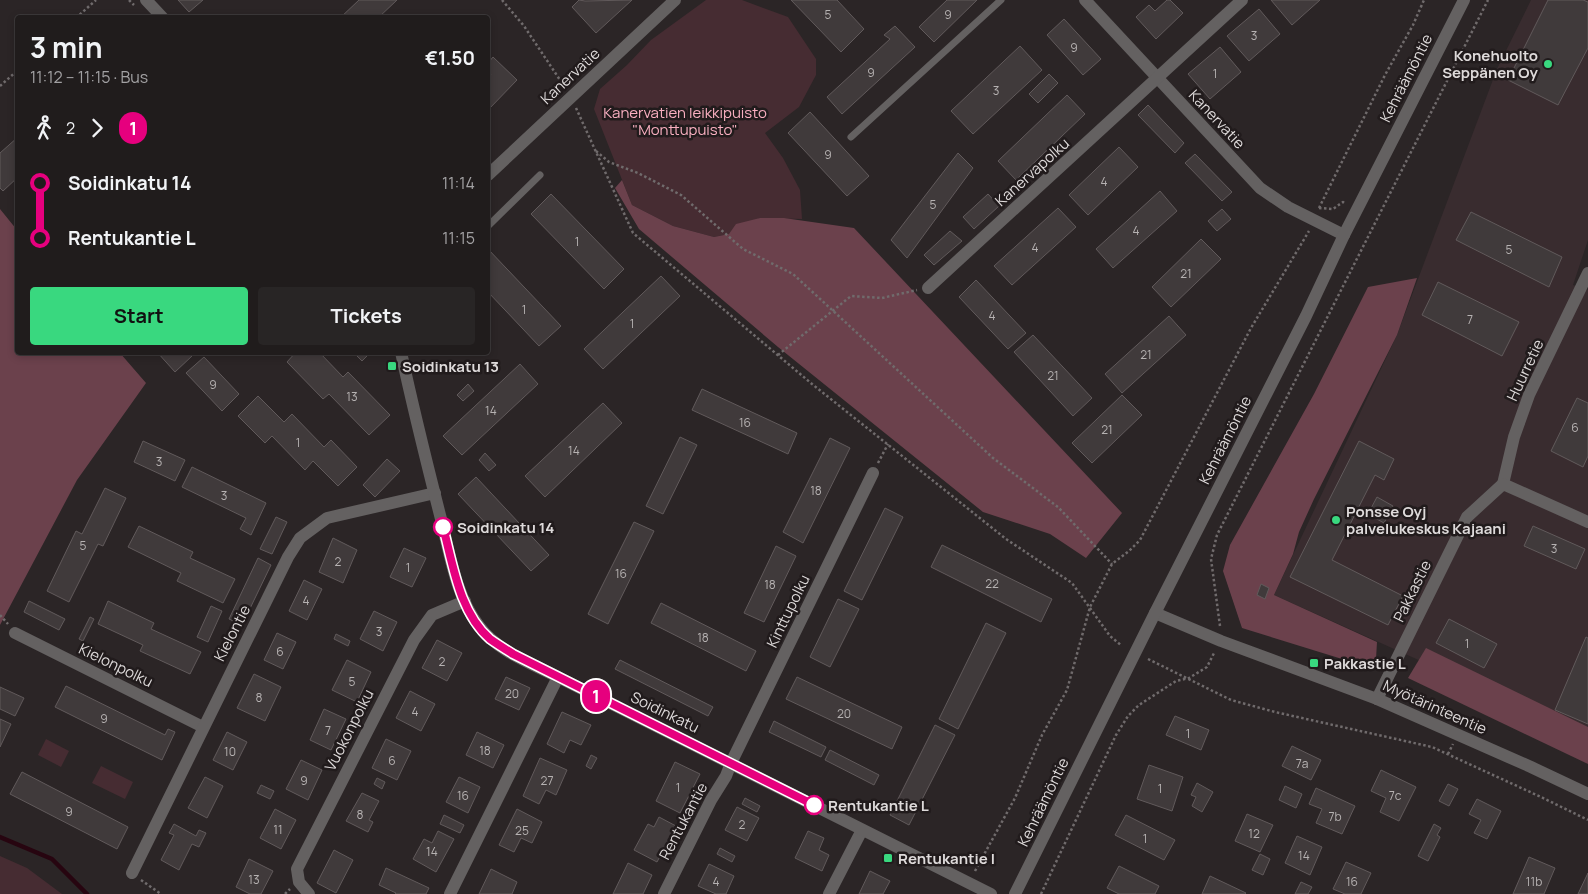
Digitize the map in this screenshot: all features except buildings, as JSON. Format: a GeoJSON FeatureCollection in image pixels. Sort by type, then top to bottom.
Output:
{"type":"FeatureCollection","features":[{"type":"Feature","properties":{"kind":"street"},"geometry":{"type":"LineString","coordinates":[[146,0],[160,15]]}},
{"type":"Feature","properties":{"kind":"street","name":"Kanervatie"},"geometry":{"type":"LineString","coordinates":[[490,173],[675,0]]}},
{"type":"Feature","properties":{"kind":"street","name":"Kanervatie"},"geometry":{"type":"LineString","coordinates":[[1085,0],[1260,188],[1288,207],[1344,235]]}},
{"type":"Feature","properties":{"kind":"street","name":"Kanervapolku"},"geometry":{"type":"LineString","coordinates":[[928,288],[1242,0]]}},
{"type":"Feature","properties":{"kind":"street","name":"Kehräämöntie"},"geometry":{"type":"LineString","coordinates":[[1015,894],[1306,316],[1344,235],[1464,0]]}},
{"type":"Feature","properties":{"kind":"street","name":"Huurretie"},"geometry":{"type":"LineString","coordinates":[[1503,484],[1514,437],[1529,395],[1587,279]]}},
{"type":"Feature","properties":{"kind":"street","name":"Soidinkatu"},"geometry":{"type":"LineString","coordinates":[[402,355],[429,476],[457,580],[464,601],[478,626],[490,639],[513,654],[558,677],[991,894]]}},
{"type":"Feature","properties":{"kind":"street","name":"Kinttupolku"},"geometry":{"type":"LineString","coordinates":[[731,763],[874,473]]}},
{"type":"Feature","properties":{"kind":"street"},"geometry":{"type":"LineString","coordinates":[[1503,484],[1588,522]]}},
{"type":"Feature","properties":{"kind":"street","name":"Pakkastie"},"geometry":{"type":"LineString","coordinates":[[1377,699],[1467,517],[1503,484]]}},
{"type":"Feature","properties":{"kind":"street","name":"Kielontie"},"geometry":{"type":"LineString","coordinates":[[132,873],[203,726],[288,557],[300,538],[327,518],[435,493]]}},
{"type":"Feature","properties":{"kind":"street","name":"Vuokonpolku"},"geometry":{"type":"LineString","coordinates":[[309,894],[298,882],[297,869],[414,640],[432,615],[464,601]]}},
{"type":"Feature","properties":{"kind":"street","name":"Myötärinteentie"},"geometry":{"type":"LineString","coordinates":[[1155,613],[1221,641],[1377,699],[1588,794]]}},
{"type":"Feature","properties":{"kind":"street","name":"Kielonpolku"},"geometry":{"type":"LineString","coordinates":[[15,633],[203,726]]}},
{"type":"Feature","properties":{"kind":"street"},"geometry":{"type":"LineString","coordinates":[[450,894],[558,677]]}},
{"type":"Feature","properties":{"kind":"street","name":"Rentukantie"},"geometry":{"type":"LineString","coordinates":[[664,894],[731,763]]}},
{"type":"Feature","properties":{"kind":"street"},"geometry":{"type":"LineString","coordinates":[[829,894],[862,830]]}},
{"type":"Feature","properties":{"kind":"lane"},"geometry":{"type":"LineString","coordinates":[[851,137],[1001,0]]}},
{"type":"Feature","properties":{"kind":"lane"},"geometry":{"type":"LineString","coordinates":[[490,223],[540,175]]}},
{"type":"Feature","properties":{"kind":"path"},"geometry":{"type":"LineString","coordinates":[[79,15],[96,0]]}},
{"type":"Feature","properties":{"kind":"path"},"geometry":{"type":"LineString","coordinates":[[502,0],[524,26],[572,97],[633,233],[778,355],[1006,539],[1072,583],[1110,636],[1122,646]]}},
{"type":"Feature","properties":{"kind":"path"},"geometry":{"type":"LineString","coordinates":[[1377,218],[1342,202],[1333,209],[1319,208],[1424,0]]}},
{"type":"Feature","properties":{"kind":"path"},"geometry":{"type":"LineString","coordinates":[[1041,894],[1116,735],[1128,716],[1139,705],[1176,681],[1189,678],[1206,667],[1221,641],[1211,559],[1217,534],[1488,0]]}},
{"type":"Feature","properties":{"kind":"path"},"geometry":{"type":"LineString","coordinates":[[0,86],[15,73]]}},
{"type":"Feature","properties":{"kind":"path"},"geometry":{"type":"LineString","coordinates":[[594,149],[609,162],[638,173],[681,195],[743,249],[793,274],[993,458],[1058,507],[1112,564]]}},
{"type":"Feature","properties":{"kind":"path"},"geometry":{"type":"LineString","coordinates":[[968,883],[1015,798],[1042,735],[1068,690],[1090,607],[1112,564],[1140,540],[1251,328],[1316,221]]}},
{"type":"Feature","properties":{"kind":"path"},"geometry":{"type":"LineString","coordinates":[[778,355],[850,296],[882,298],[928,288]]}},
{"type":"Feature","properties":{"kind":"path"},"geometry":{"type":"LineString","coordinates":[[874,473],[888,444]]}},
{"type":"Feature","properties":{"kind":"path"},"geometry":{"type":"LineString","coordinates":[[1148,658],[1231,700],[1275,712],[1432,747],[1588,820]]}},
{"type":"Feature","properties":{"kind":"path"},"geometry":{"type":"LineString","coordinates":[[132,873],[161,894]]}},
{"type":"Feature","properties":{"kind":"shaded area"},"geometry":{"type":"Polygon","coordinates":[[[1531,0],[1588,0],[1588,240],[1573,285],[1588,290],[1588,736],[1274,595],[1397,335],[1497,69],[1531,0]]]}},
{"type":"Feature","properties":{"kind":"shaded area"},"geometry":{"type":"Polygon","coordinates":[[[622,180],[632,205],[673,226],[714,237],[729,234],[736,224],[760,218],[784,218],[854,228],[1122,513],[1086,558],[1050,534],[983,512],[778,347],[639,229],[615,188],[622,180]]]}},
{"type":"Feature","properties":{"kind":"shaded area"},"geometry":{"type":"Polygon","coordinates":[[[0,209],[15,228],[15,355],[122,355],[146,383],[77,480],[0,625],[0,209]]]}},
{"type":"Feature","properties":{"kind":"shaded area"},"geometry":{"type":"Polygon","coordinates":[[[1417,278],[1397,335],[1314,499],[1299,532],[1293,554],[1274,595],[1377,642],[1376,659],[1355,663],[1242,628],[1223,571],[1230,545],[1314,394],[1368,287],[1417,278]]]}},
{"type":"Feature","properties":{"kind":"shaded area"},"geometry":{"type":"Polygon","coordinates":[[[1426,648],[1588,727],[1588,764],[1408,678],[1426,648]]]}},
{"type":"Feature","properties":{"kind":"green space","name":"Kanervatien leikkipuisto \"Monttupuisto\""},"geometry":{"type":"Polygon","coordinates":[[[706,0],[742,0],[788,17],[816,59],[816,75],[799,107],[765,133],[783,158],[800,190],[802,219],[760,218],[729,234],[714,237],[673,226],[632,205],[594,109],[600,89],[651,40],[706,0]]]}},
{"type":"Feature","properties":{"kind":"green space"},"geometry":{"type":"Polygon","coordinates":[[[46,739],[69,751],[61,767],[38,755],[46,739]]]}},
{"type":"Feature","properties":{"kind":"green space"},"geometry":{"type":"Polygon","coordinates":[[[101,766],[133,782],[125,799],[92,783],[101,766]]]}},
{"type":"Feature","properties":{"kind":"green space"},"geometry":{"type":"Polygon","coordinates":[[[0,856],[27,868],[62,894],[0,894],[0,856]]]}},
{"type":"Feature","properties":{"kind":"waterway"},"geometry":{"type":"LineString","coordinates":[[0,837],[52,859],[87,894]]}},
{"type":"Feature","properties":{"kind":"bus line","name":"1"},"geometry":{"type":"LineString","coordinates":[[443,527],[464,601],[478,626],[490,639],[513,654],[814,805]]}},
{"type":"Feature","properties":{"kind":"place","name":"Konehuolto Seppänen Oy"},"geometry":{"type":"Point","coordinates":[1548,64]}},
{"type":"Feature","properties":{"kind":"place","name":"Soidinkatu 13"},"geometry":{"type":"Point","coordinates":[392,366]}},
{"type":"Feature","properties":{"kind":"place","name":"Ponsse Oyj palvelukeskus Kajaani"},"geometry":{"type":"Point","coordinates":[1336,520]}},
{"type":"Feature","properties":{"kind":"place","name":"Soidinkatu 14"},"geometry":{"type":"Point","coordinates":[443,527]}},
{"type":"Feature","properties":{"kind":"place","name":"Pakkastie L"},"geometry":{"type":"Point","coordinates":[1314,663]}},
{"type":"Feature","properties":{"kind":"place","name":"Rentukantie L"},"geometry":{"type":"Point","coordinates":[814,805]}},
{"type":"Feature","properties":{"kind":"place","name":"Rentukantie I"},"geometry":{"type":"Point","coordinates":[888,858]}}]}
